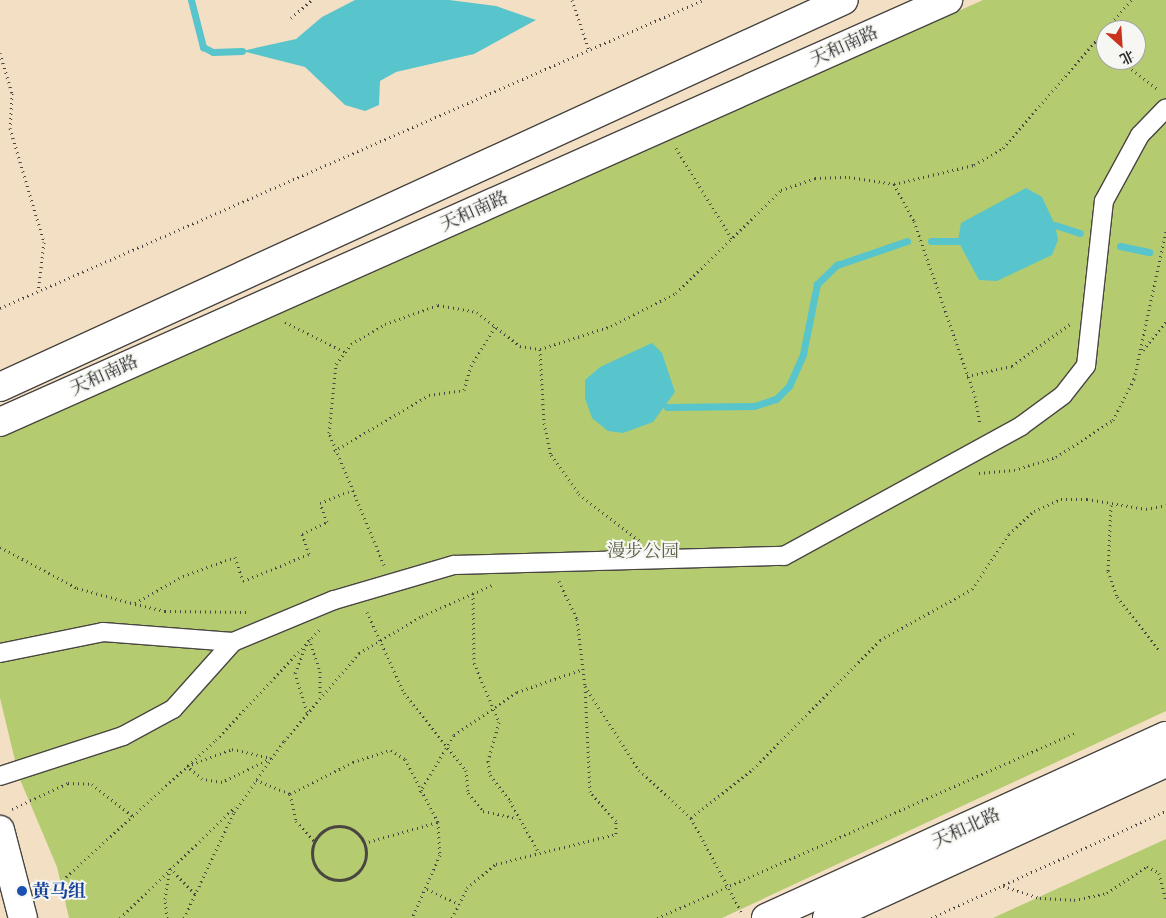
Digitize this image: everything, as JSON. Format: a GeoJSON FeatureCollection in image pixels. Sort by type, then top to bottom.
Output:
{"type":"FeatureCollection","features":[{"type":"Feature","properties":{"kind":"street","name":"天和南路"},"geometry":{"type":"LineString","coordinates":[[0,387],[844,0]]}},
{"type":"Feature","properties":{"kind":"street","name":"天和南路"},"geometry":{"type":"LineString","coordinates":[[0,422],[948,0]]}},
{"type":"Feature","properties":{"kind":"street"},"geometry":{"type":"LineString","coordinates":[[0,653],[103,632],[232,642],[357,593],[454,565],[550,560],[784,556],[984,446],[1063,395],[1086,366],[1104,202],[1140,135],[1166,108]]}},
{"type":"Feature","properties":{"kind":"street"},"geometry":{"type":"LineString","coordinates":[[0,776],[123,736],[173,709],[232,642]]}},
{"type":"Feature","properties":{"kind":"street","name":"天和北路"},"geometry":{"type":"LineString","coordinates":[[766,918],[1166,736]]}},
{"type":"Feature","properties":{"kind":"street","name":"天和北路"},"geometry":{"type":"LineString","coordinates":[[827,918],[1166,763]]}},
{"type":"Feature","properties":{"kind":"street"},"geometry":{"type":"LineString","coordinates":[[4,820],[22,916]]}},
{"type":"Feature","properties":{"kind":"path"},"geometry":{"type":"LineString","coordinates":[[291,18],[312,0]]}},
{"type":"Feature","properties":{"kind":"path"},"geometry":{"type":"LineString","coordinates":[[572,0],[589,50]]}},
{"type":"Feature","properties":{"kind":"path"},"geometry":{"type":"LineString","coordinates":[[0,308],[703,0]]}},
{"type":"Feature","properties":{"kind":"path"},"geometry":{"type":"LineString","coordinates":[[392,583],[349,491],[329,433],[330,393],[336,364],[345,352],[384,324],[438,305],[477,312],[520,346],[540,349],[611,326],[676,292],[781,190],[815,178],[849,177],[894,184],[974,165],[1003,148],[1131,0]]}},
{"type":"Feature","properties":{"kind":"path"},"geometry":{"type":"LineString","coordinates":[[0,53],[12,93],[10,128],[44,242],[38,292]]}},
{"type":"Feature","properties":{"kind":"path"},"geometry":{"type":"LineString","coordinates":[[1132,70],[1166,98]]}},
{"type":"Feature","properties":{"kind":"path"},"geometry":{"type":"LineString","coordinates":[[663,127],[732,239]]}},
{"type":"Feature","properties":{"kind":"path"},"geometry":{"type":"LineString","coordinates":[[894,184],[914,221],[967,376],[984,446]]}},
{"type":"Feature","properties":{"kind":"path"},"geometry":{"type":"LineString","coordinates":[[256,308],[345,352]]}},
{"type":"Feature","properties":{"kind":"path"},"geometry":{"type":"LineString","coordinates":[[967,376],[1012,366],[1057,338],[1075,319]]}},
{"type":"Feature","properties":{"kind":"path"},"geometry":{"type":"LineString","coordinates":[[1142,352],[1166,322]]}},
{"type":"Feature","properties":{"kind":"path"},"geometry":{"type":"LineString","coordinates":[[334,451],[429,395],[464,390],[471,366],[496,327]]}},
{"type":"Feature","properties":{"kind":"path"},"geometry":{"type":"LineString","coordinates":[[540,349],[544,423],[551,455],[579,494],[639,539],[649,559]]}},
{"type":"Feature","properties":{"kind":"path"},"geometry":{"type":"LineString","coordinates":[[135,604],[183,576],[234,557],[243,581],[309,554],[302,534],[327,522],[320,503],[349,491]]}},
{"type":"Feature","properties":{"kind":"path"},"geometry":{"type":"LineString","coordinates":[[691,818],[753,769],[880,640],[972,589],[1009,534],[1034,511],[1061,499],[1146,509],[1166,505]]}},
{"type":"Feature","properties":{"kind":"path"},"geometry":{"type":"LineString","coordinates":[[1111,505],[1108,571],[1117,597],[1160,651]]}},
{"type":"Feature","properties":{"kind":"path"},"geometry":{"type":"LineString","coordinates":[[0,547],[77,588],[135,604],[165,611],[258,612]]}},
{"type":"Feature","properties":{"kind":"path"},"geometry":{"type":"LineString","coordinates":[[452,918],[467,888],[496,864],[538,851],[600,842],[616,834],[616,821],[590,792],[585,686],[580,670],[577,619],[550,560]]}},
{"type":"Feature","properties":{"kind":"path"},"geometry":{"type":"LineString","coordinates":[[184,918],[240,804],[271,758],[307,712],[359,653],[473,593],[499,582]]}},
{"type":"Feature","properties":{"kind":"path"},"geometry":{"type":"LineString","coordinates":[[357,593],[382,640],[404,693],[448,744],[466,770],[468,793],[483,811],[517,818]]}},
{"type":"Feature","properties":{"kind":"path"},"geometry":{"type":"LineString","coordinates":[[473,593],[474,663],[500,722],[488,761],[490,775],[510,801],[517,818],[538,851]]}},
{"type":"Feature","properties":{"kind":"path"},"geometry":{"type":"LineString","coordinates":[[22,916],[134,817],[187,766],[322,626]]}},
{"type":"Feature","properties":{"kind":"path"},"geometry":{"type":"LineString","coordinates":[[309,639],[320,670],[320,696]]}},
{"type":"Feature","properties":{"kind":"path"},"geometry":{"type":"LineString","coordinates":[[307,712],[295,673],[309,639]]}},
{"type":"Feature","properties":{"kind":"path"},"geometry":{"type":"LineString","coordinates":[[420,792],[448,744],[493,706],[547,679],[580,670]]}},
{"type":"Feature","properties":{"kind":"path"},"geometry":{"type":"LineString","coordinates":[[585,686],[639,770],[691,818],[730,888],[744,918]]}},
{"type":"Feature","properties":{"kind":"path"},"geometry":{"type":"LineString","coordinates":[[657,918],[730,888],[1077,732]]}},
{"type":"Feature","properties":{"kind":"path"},"geometry":{"type":"LineString","coordinates":[[187,766],[232,748],[271,758]]}},
{"type":"Feature","properties":{"kind":"path"},"geometry":{"type":"LineString","coordinates":[[256,780],[290,794],[353,762],[391,750],[405,759],[420,792],[432,806],[438,822],[440,855],[427,889],[412,918]]}},
{"type":"Feature","properties":{"kind":"path"},"geometry":{"type":"LineString","coordinates":[[187,766],[202,780],[222,782],[271,758]]}},
{"type":"Feature","properties":{"kind":"path"},"geometry":{"type":"LineString","coordinates":[[4,820],[68,782],[92,784],[134,817]]}},
{"type":"Feature","properties":{"kind":"path"},"geometry":{"type":"LineString","coordinates":[[290,794],[296,821],[315,842],[316,867],[338,880],[361,869],[364,843],[353,830],[335,827],[315,842]]}},
{"type":"Feature","properties":{"kind":"path"},"geometry":{"type":"LineString","coordinates":[[120,918],[170,868],[240,804]]}},
{"type":"Feature","properties":{"kind":"path"},"geometry":{"type":"LineString","coordinates":[[931,918],[1166,811]]}},
{"type":"Feature","properties":{"kind":"path"},"geometry":{"type":"LineString","coordinates":[[364,843],[438,822]]}},
{"type":"Feature","properties":{"kind":"path"},"geometry":{"type":"LineString","coordinates":[[1003,885],[1040,898],[1074,900],[1107,892],[1147,866],[1159,872],[1166,901]]}},
{"type":"Feature","properties":{"kind":"path"},"geometry":{"type":"LineString","coordinates":[[170,868],[196,895]]}},
{"type":"Feature","properties":{"kind":"path"},"geometry":{"type":"LineString","coordinates":[[167,918],[165,899],[170,868]]}},
{"type":"Feature","properties":{"kind":"path"},"geometry":{"type":"LineString","coordinates":[[427,889],[459,904]]}},
{"type":"Feature","properties":{"kind":"green space","name":"漫步公园"},"geometry":{"type":"Polygon","coordinates":[[[983,0],[1166,0],[1166,711],[722,918],[69,918],[57,867],[19,777],[0,698],[0,437],[983,0]]]}},
{"type":"Feature","properties":{"kind":"green space"},"geometry":{"type":"Polygon","coordinates":[[[1166,839],[1166,918],[993,918],[1166,839]]]}},
{"type":"Feature","properties":{"kind":"water"},"geometry":{"type":"Polygon","coordinates":[[[355,0],[449,0],[496,6],[536,20],[474,54],[396,72],[380,81],[379,105],[365,111],[345,105],[305,67],[242,51],[296,39],[322,17],[355,0]]]}},
{"type":"Feature","properties":{"kind":"water"},"geometry":{"type":"Polygon","coordinates":[[[1026,188],[1042,197],[1055,225],[1058,240],[1052,255],[997,281],[979,280],[958,241],[961,223],[1026,188]]]}},
{"type":"Feature","properties":{"kind":"water"},"geometry":{"type":"Polygon","coordinates":[[[652,343],[662,353],[675,392],[653,422],[623,433],[608,431],[592,418],[585,398],[585,380],[600,367],[652,343]]]}},
{"type":"Feature","properties":{"kind":"waterway"},"geometry":{"type":"LineString","coordinates":[[191,0],[203,47],[213,52],[242,51]]}},
{"type":"Feature","properties":{"kind":"waterway"},"geometry":{"type":"LineString","coordinates":[[1055,225],[1080,233]]}},
{"type":"Feature","properties":{"kind":"waterway"},"geometry":{"type":"LineString","coordinates":[[667,407],[754,406],[776,399],[789,386],[803,354],[817,284],[837,265],[907,241]]}},
{"type":"Feature","properties":{"kind":"waterway"},"geometry":{"type":"LineString","coordinates":[[931,241],[958,241]]}},
{"type":"Feature","properties":{"kind":"waterway"},"geometry":{"type":"LineString","coordinates":[[1120,246],[1149,252]]}},
{"type":"Feature","properties":{"kind":"place","name":"黄马组"},"geometry":{"type":"Point","coordinates":[22,891]}}]}
